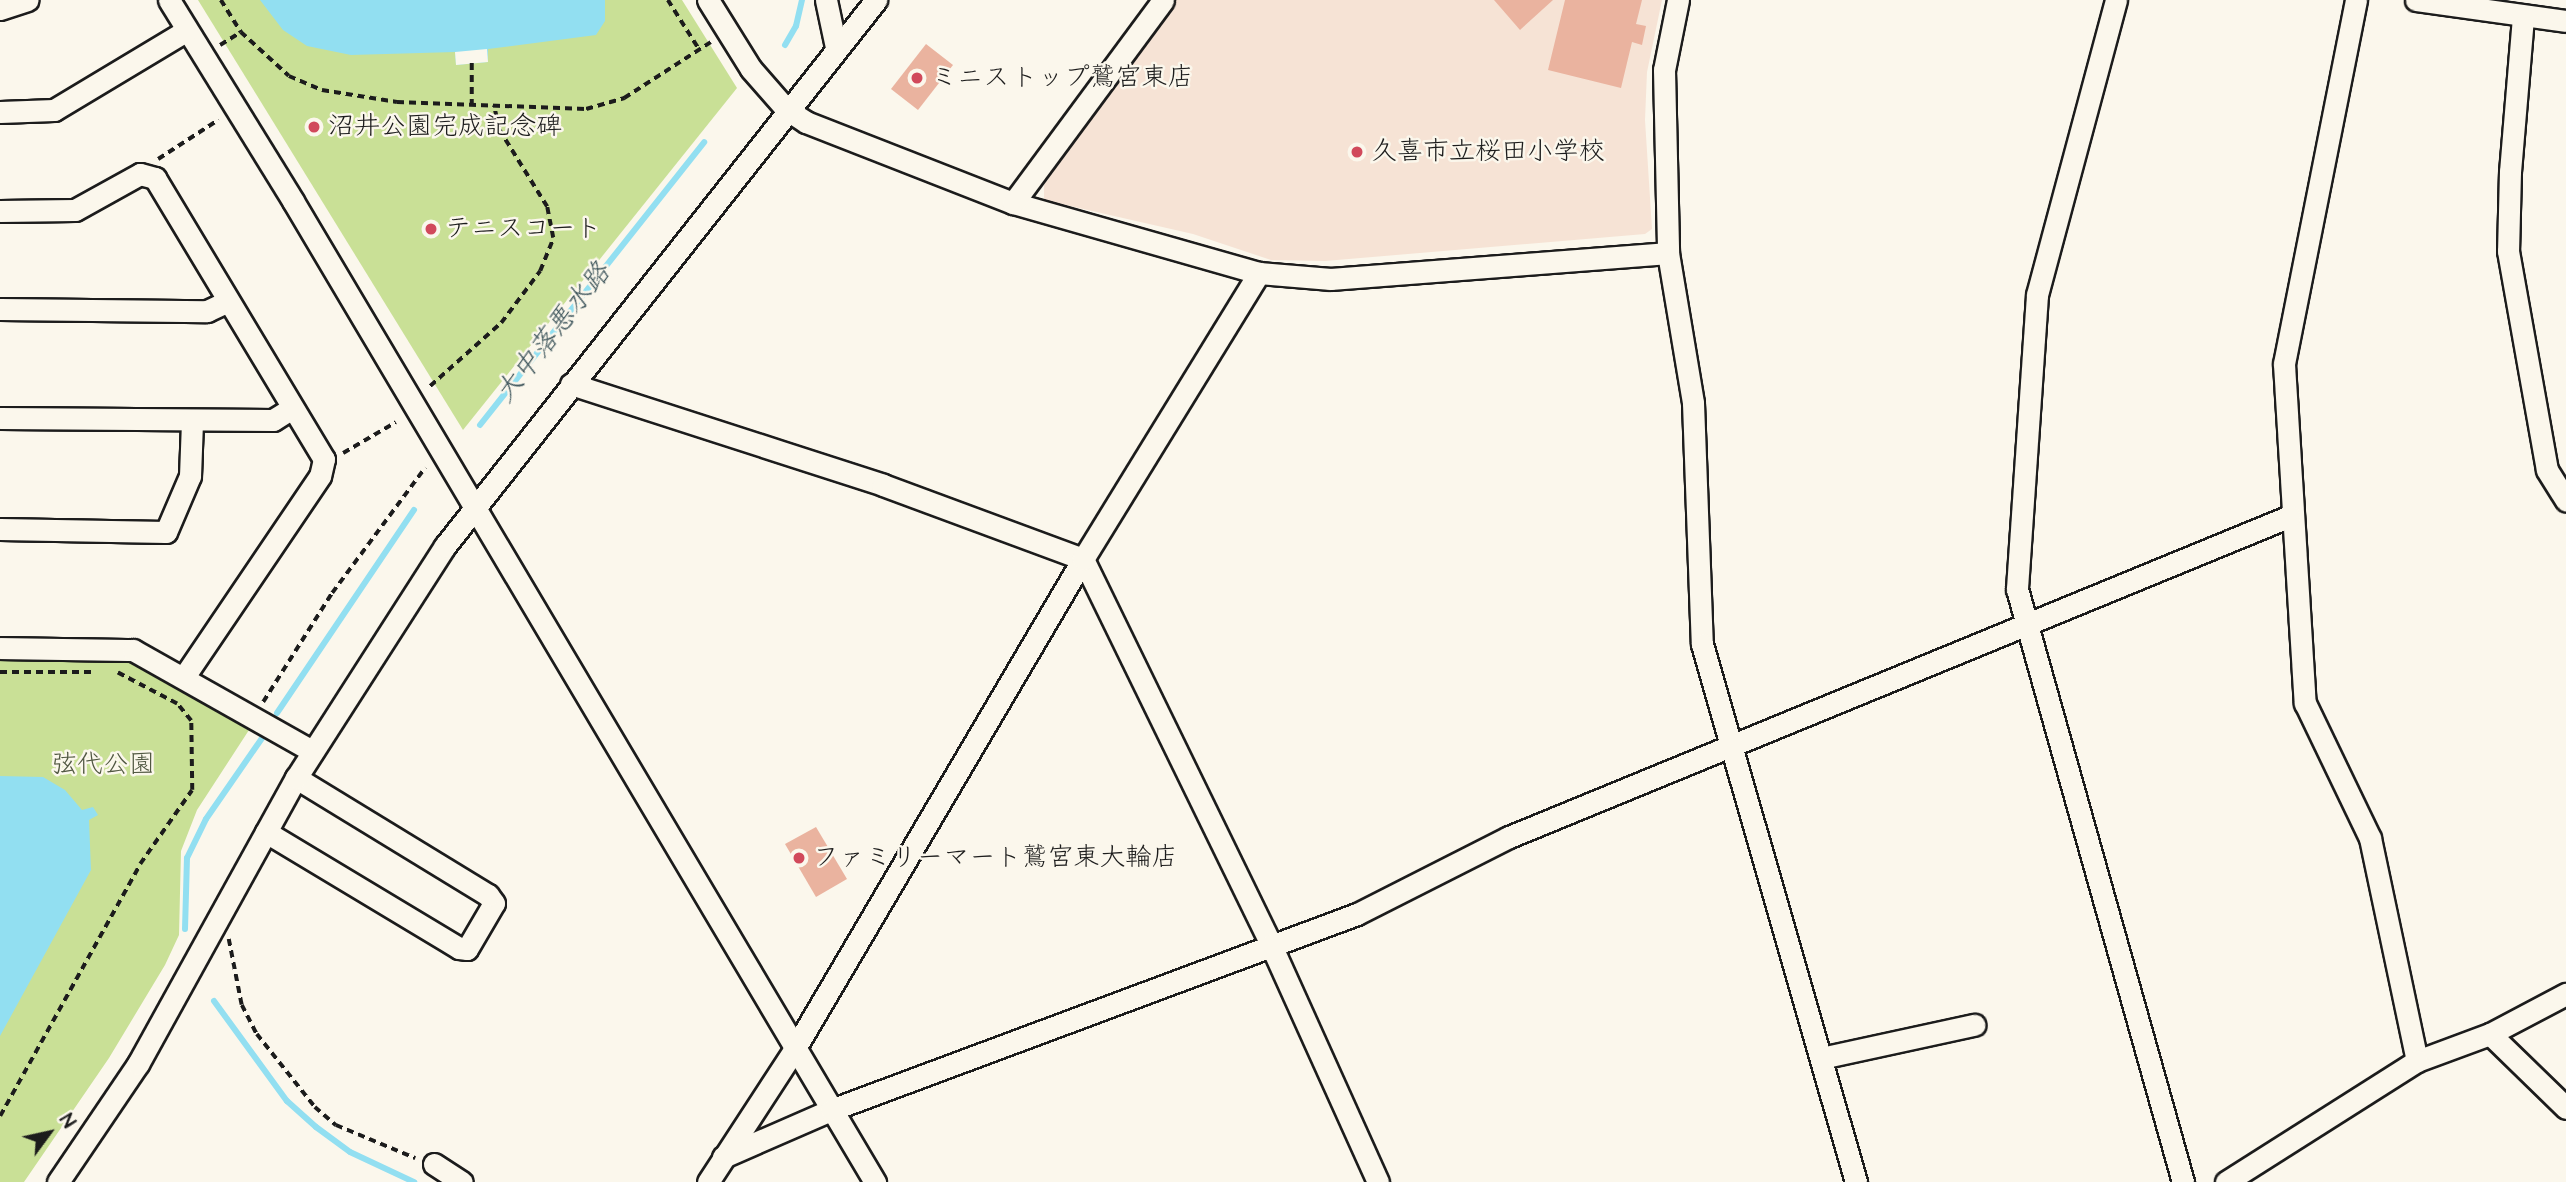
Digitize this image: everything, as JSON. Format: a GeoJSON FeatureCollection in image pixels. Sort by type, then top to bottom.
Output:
{"type":"FeatureCollection","features":[{"type":"Feature","properties":{"kind":"street"},"geometry":{"type":"LineString","coordinates":[[0,9],[28,0]]}},
{"type":"Feature","properties":{"kind":"street"},"geometry":{"type":"LineString","coordinates":[[169,0],[875,1182]]}},
{"type":"Feature","properties":{"kind":"street"},"geometry":{"type":"LineString","coordinates":[[708,0],[751,69],[786,109],[806,122],[1013,203],[1259,273],[1331,279],[1668,253]]}},
{"type":"Feature","properties":{"kind":"street"},"geometry":{"type":"LineString","coordinates":[[826,0],[836,47]]}},
{"type":"Feature","properties":{"kind":"street"},"geometry":{"type":"LineString","coordinates":[[58,1182],[138,1064],[296,778],[383,636],[473,506],[786,109],[876,0]]}},
{"type":"Feature","properties":{"kind":"street"},"geometry":{"type":"LineString","coordinates":[[1013,203],[1163,0]]}},
{"type":"Feature","properties":{"kind":"street"},"geometry":{"type":"LineString","coordinates":[[1678,0],[1664,70],[1668,253],[1693,403],[1702,644],[1727,744],[1856,1182]]}},
{"type":"Feature","properties":{"kind":"street"},"geometry":{"type":"LineString","coordinates":[[2116,0],[2037,295],[2017,558],[2017,589],[2183,1182]]}},
{"type":"Feature","properties":{"kind":"street"},"geometry":{"type":"LineString","coordinates":[[2356,0],[2284,364],[2290,516],[2305,703],[2370,838],[2417,1061]]}},
{"type":"Feature","properties":{"kind":"street"},"geometry":{"type":"LineString","coordinates":[[2416,0],[2566,22]]}},
{"type":"Feature","properties":{"kind":"street"},"geometry":{"type":"LineString","coordinates":[[2523,17],[2510,171],[2508,251],[2547,470],[2566,500]]}},
{"type":"Feature","properties":{"kind":"street"},"geometry":{"type":"LineString","coordinates":[[0,112],[54,110],[187,30]]}},
{"type":"Feature","properties":{"kind":"street"},"geometry":{"type":"LineString","coordinates":[[0,211],[75,210],[147,174],[160,183],[324,459],[320,476],[184,677]]}},
{"type":"Feature","properties":{"kind":"street"},"geometry":{"type":"LineString","coordinates":[[708,1182],[794,1050],[1083,559],[1259,273]]}},
{"type":"Feature","properties":{"kind":"street"},"geometry":{"type":"LineString","coordinates":[[0,309],[207,311],[228,301]]}},
{"type":"Feature","properties":{"kind":"street"},"geometry":{"type":"LineString","coordinates":[[571,384],[883,485],[1083,559],[1271,946],[1378,1182]]}},
{"type":"Feature","properties":{"kind":"street"},"geometry":{"type":"LineString","coordinates":[[0,418],[273,420],[292,408]]}},
{"type":"Feature","properties":{"kind":"street"},"geometry":{"type":"LineString","coordinates":[[0,529],[166,532],[190,476],[192,421]]}},
{"type":"Feature","properties":{"kind":"street"},"geometry":{"type":"LineString","coordinates":[[723,1157],[831,1110],[1357,914],[1509,836],[1727,744],[2290,516]]}},
{"type":"Feature","properties":{"kind":"street"},"geometry":{"type":"LineString","coordinates":[[0,648],[133,650],[312,751]]}},
{"type":"Feature","properties":{"kind":"street"},"geometry":{"type":"LineString","coordinates":[[266,832],[459,948],[467,948],[494,903],[488,895],[296,778]]}},
{"type":"Feature","properties":{"kind":"street"},"geometry":{"type":"LineString","coordinates":[[2226,1182],[2417,1061],[2490,1034],[2566,994]]}},
{"type":"Feature","properties":{"kind":"street"},"geometry":{"type":"LineString","coordinates":[[1821,1058],[1974,1025]]}},
{"type":"Feature","properties":{"kind":"street"},"geometry":{"type":"LineString","coordinates":[[2490,1034],[2566,1108]]}},
{"type":"Feature","properties":{"kind":"street"},"geometry":{"type":"LineString","coordinates":[[434,1164],[462,1182]]}},
{"type":"Feature","properties":{"kind":"path"},"geometry":{"type":"LineString","coordinates":[[221,0],[241,32],[289,76],[322,90],[397,102],[586,109],[624,98],[714,40]]}},
{"type":"Feature","properties":{"kind":"path"},"geometry":{"type":"LineString","coordinates":[[667,0],[699,49]]}},
{"type":"Feature","properties":{"kind":"path"},"geometry":{"type":"LineString","coordinates":[[220,45],[241,32]]}},
{"type":"Feature","properties":{"kind":"path"},"geometry":{"type":"LineString","coordinates":[[472,63],[472,105]]}},
{"type":"Feature","properties":{"kind":"path"},"geometry":{"type":"LineString","coordinates":[[430,386],[501,323],[540,271],[554,238],[547,207],[499,130],[494,106]]}},
{"type":"Feature","properties":{"kind":"path"},"geometry":{"type":"LineString","coordinates":[[147,174],[155,160],[218,120]]}},
{"type":"Feature","properties":{"kind":"path"},"geometry":{"type":"LineString","coordinates":[[324,459],[337,457],[396,422]]}},
{"type":"Feature","properties":{"kind":"path"},"geometry":{"type":"LineString","coordinates":[[253,717],[332,593],[425,468]]}},
{"type":"Feature","properties":{"kind":"path"},"geometry":{"type":"LineString","coordinates":[[0,672],[119,673],[177,704],[191,721],[192,790],[139,864],[0,1116]]}},
{"type":"Feature","properties":{"kind":"path"},"geometry":{"type":"LineString","coordinates":[[216,926],[232,945],[238,992],[257,1034],[315,1107],[336,1125],[434,1164]]}},
{"type":"Feature","properties":{"kind":"shaded area","name":"久喜市立桜田小学校"},"geometry":{"type":"Polygon","coordinates":[[[1176,0],[1662,0],[1647,72],[1645,120],[1652,229],[1645,234],[1325,261],[1271,260],[1193,234],[1044,200],[1044,185],[1176,0]]]}},
{"type":"Feature","properties":{"kind":"green space"},"geometry":{"type":"Polygon","coordinates":[[[198,0],[682,0],[737,88],[463,430],[198,0]]]}},
{"type":"Feature","properties":{"kind":"green space","name":"弦代公園"},"geometry":{"type":"Polygon","coordinates":[[[0,658],[130,660],[249,730],[197,810],[181,851],[179,935],[165,965],[109,1058],[24,1182],[0,1182],[0,658]]]}},
{"type":"Feature","properties":{"kind":"water"},"geometry":{"type":"Polygon","coordinates":[[[260,0],[605,0],[605,21],[596,35],[488,49],[488,62],[456,65],[455,52],[351,55],[307,46],[283,30],[260,0]]]}},
{"type":"Feature","properties":{"kind":"water"},"geometry":{"type":"Polygon","coordinates":[[[0,776],[43,777],[65,790],[82,810],[93,807],[98,815],[89,820],[91,870],[0,1036],[0,776]]]}},
{"type":"Feature","properties":{"kind":"pier"},"geometry":{"type":"Polygon","coordinates":[[[487,49],[488,62],[456,65],[455,52],[487,49]]]}},
{"type":"Feature","properties":{"kind":"building"},"geometry":{"type":"Polygon","coordinates":[[[1494,0],[1553,0],[1520,30],[1494,0]]]}},
{"type":"Feature","properties":{"kind":"building"},"geometry":{"type":"Polygon","coordinates":[[[1565,0],[1642,0],[1636,24],[1646,26],[1642,45],[1632,42],[1621,88],[1548,70],[1565,0]]]}},
{"type":"Feature","properties":{"kind":"building"},"geometry":{"type":"Polygon","coordinates":[[[926,44],[953,65],[918,110],[891,89],[926,44]]]}},
{"type":"Feature","properties":{"kind":"building"},"geometry":{"type":"Polygon","coordinates":[[[816,827],[847,879],[816,897],[785,844],[816,827]]]}},
{"type":"Feature","properties":{"kind":"waterway","name":"大中落悪水路"},"geometry":{"type":"LineString","coordinates":[[785,45],[796,26],[802,0]]}},
{"type":"Feature","properties":{"kind":"waterway","name":"大中落悪水路"},"geometry":{"type":"LineString","coordinates":[[480,425],[704,142]]}},
{"type":"Feature","properties":{"kind":"waterway","name":"大中落悪水路"},"geometry":{"type":"LineString","coordinates":[[277,713],[414,510]]}},
{"type":"Feature","properties":{"kind":"waterway","name":"大中落悪水路"},"geometry":{"type":"LineString","coordinates":[[185,929],[187,858],[206,819],[262,738]]}},
{"type":"Feature","properties":{"kind":"waterway","name":"大中落悪水路"},"geometry":{"type":"LineString","coordinates":[[214,1001],[287,1101],[350,1152],[414,1182]]}},
{"type":"Feature","properties":{"kind":"place","name":"ミニストップ鷲宮東店"},"geometry":{"type":"Point","coordinates":[917,78]}},
{"type":"Feature","properties":{"kind":"place","name":"沼井公園完成記念碑"},"geometry":{"type":"Point","coordinates":[314,127]}},
{"type":"Feature","properties":{"kind":"place","name":"久喜市立桜田小学校"},"geometry":{"type":"Point","coordinates":[1357,152]}},
{"type":"Feature","properties":{"kind":"place","name":"テニスコート"},"geometry":{"type":"Point","coordinates":[431,229]}},
{"type":"Feature","properties":{"kind":"place","name":"ファミリーマート鷲宮東大輪店"},"geometry":{"type":"Point","coordinates":[799,858]}}]}
